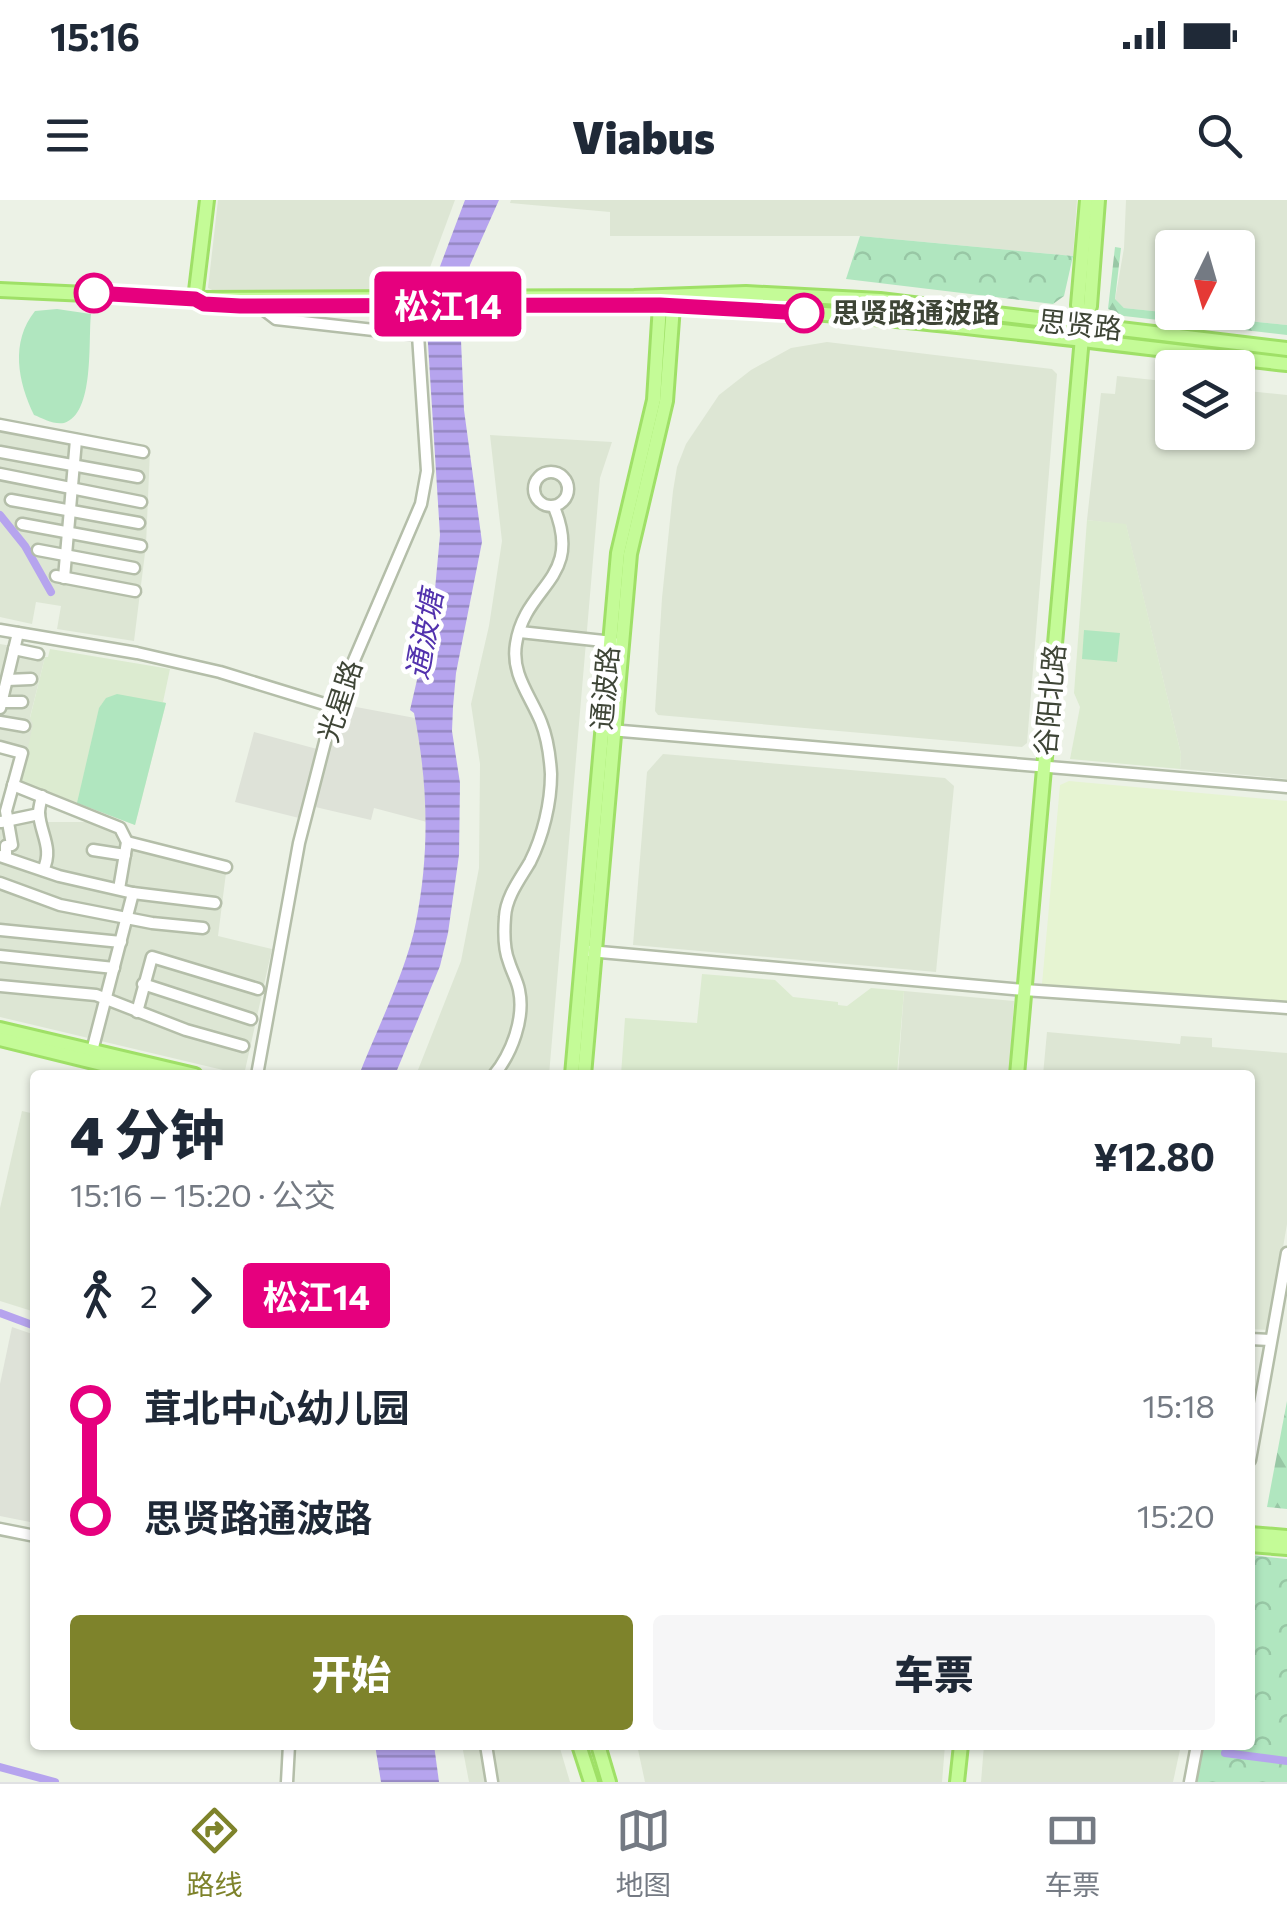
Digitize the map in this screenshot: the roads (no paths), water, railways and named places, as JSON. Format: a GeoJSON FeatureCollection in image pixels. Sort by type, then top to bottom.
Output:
{"type":"FeatureCollection","features":[{"type":"Feature","properties":{"kind":"main road"},"geometry":{"type":"LineString","coordinates":[[195,299],[207,200]]}},
{"type":"Feature","properties":{"kind":"main road","name":"谷阳北路"},"geometry":{"type":"LineString","coordinates":[[1083,333],[1078,305],[1086,200]]}},
{"type":"Feature","properties":{"kind":"main road","name":"谷阳北路"},"geometry":{"type":"LineString","coordinates":[[1017,1070],[1098,200]]}},
{"type":"Feature","properties":{"kind":"main road"},"geometry":{"type":"LineString","coordinates":[[0,290],[298,300]]}},
{"type":"Feature","properties":{"kind":"main road","name":"思贤路"},"geometry":{"type":"LineString","coordinates":[[298,300],[669,302],[746,292],[880,300],[1287,364]]}},
{"type":"Feature","properties":{"kind":"main road"},"geometry":{"type":"LineString","coordinates":[[195,299],[204,304],[259,306],[298,300]]}},
{"type":"Feature","properties":{"kind":"main road","name":"通波路"},"geometry":{"type":"LineString","coordinates":[[573,1070],[588,951],[615,642],[630,554],[666,401],[669,302]]}},
{"type":"Feature","properties":{"kind":"main road","name":"思贤路"},"geometry":{"type":"LineString","coordinates":[[1083,333],[1287,349]]}},
{"type":"Feature","properties":{"kind":"main road","name":"通波路"},"geometry":{"type":"LineString","coordinates":[[584,1070],[588,951]]}},
{"type":"Feature","properties":{"kind":"main road"},"geometry":{"type":"LineString","coordinates":[[0,1029],[174,1070]]}},
{"type":"Feature","properties":{"kind":"main road"},"geometry":{"type":"LineString","coordinates":[[0,1039],[123,1070]]}},
{"type":"Feature","properties":{"kind":"main road"},"geometry":{"type":"LineString","coordinates":[[1255,1534],[1287,1537]]}},
{"type":"Feature","properties":{"kind":"main road"},"geometry":{"type":"LineString","coordinates":[[1255,1545],[1287,1548]]}},
{"type":"Feature","properties":{"kind":"main road"},"geometry":{"type":"LineString","coordinates":[[581,1750],[591,1782]]}},
{"type":"Feature","properties":{"kind":"main road"},"geometry":{"type":"LineString","coordinates":[[599,1750],[609,1782]]}},
{"type":"Feature","properties":{"kind":"main road"},"geometry":{"type":"LineString","coordinates":[[957,1782],[960,1750]]}},
{"type":"Feature","properties":{"kind":"street","name":"光星路"},"geometry":{"type":"LineString","coordinates":[[257,1070],[299,843],[334,707],[422,504],[426,486],[418,335],[276,319],[259,306]]}},
{"type":"Feature","properties":{"kind":"street"},"geometry":{"type":"LineString","coordinates":[[0,426],[143,452]]}},
{"type":"Feature","properties":{"kind":"street"},"geometry":{"type":"LineString","coordinates":[[76,440],[67,556],[60,577],[135,591]]}},
{"type":"Feature","properties":{"kind":"street"},"geometry":{"type":"LineString","coordinates":[[0,452],[138,477]]}},
{"type":"Feature","properties":{"kind":"street"},"geometry":{"type":"LineString","coordinates":[[0,474],[142,502]]}},
{"type":"Feature","properties":{"kind":"street"},"geometry":{"type":"LineString","coordinates":[[10,500],[140,523]]}},
{"type":"Feature","properties":{"kind":"street"},"geometry":{"type":"LineString","coordinates":[[498,1070],[518,1031],[521,1004],[508,960],[506,906],[537,847],[551,775],[544,730],[516,670],[515,646],[529,606],[552,581],[560,564],[562,533],[554,506]]}},
{"type":"Feature","properties":{"kind":"street"},"geometry":{"type":"LineString","coordinates":[[22,524],[141,546]]}},
{"type":"Feature","properties":{"kind":"street"},"geometry":{"type":"LineString","coordinates":[[38,550],[134,568]]}},
{"type":"Feature","properties":{"kind":"street"},"geometry":{"type":"LineString","coordinates":[[0,630],[137,653],[220,672],[334,707]]}},
{"type":"Feature","properties":{"kind":"street"},"geometry":{"type":"LineString","coordinates":[[520,632],[615,642]]}},
{"type":"Feature","properties":{"kind":"street"},"geometry":{"type":"LineString","coordinates":[[18,633],[1,701],[22,702]]}},
{"type":"Feature","properties":{"kind":"street"},"geometry":{"type":"LineString","coordinates":[[0,653],[38,654]]}},
{"type":"Feature","properties":{"kind":"street"},"geometry":{"type":"LineString","coordinates":[[5,677],[30,680]]}},
{"type":"Feature","properties":{"kind":"street"},"geometry":{"type":"LineString","coordinates":[[0,722],[24,726]]}},
{"type":"Feature","properties":{"kind":"street"},"geometry":{"type":"LineString","coordinates":[[607,730],[1287,787]]}},
{"type":"Feature","properties":{"kind":"street"},"geometry":{"type":"LineString","coordinates":[[0,747],[22,754],[4,821],[12,845],[6,846],[3,857],[133,893],[215,903]]}},
{"type":"Feature","properties":{"kind":"street"},"geometry":{"type":"LineString","coordinates":[[13,785],[113,822],[124,832],[126,849],[119,889]]}},
{"type":"Feature","properties":{"kind":"street"},"geometry":{"type":"LineString","coordinates":[[42,796],[39,814],[47,836],[48,858],[42,870]]}},
{"type":"Feature","properties":{"kind":"street"},"geometry":{"type":"LineString","coordinates":[[4,821],[39,814]]}},
{"type":"Feature","properties":{"kind":"street"},"geometry":{"type":"LineString","coordinates":[[93,850],[126,849],[226,867]]}},
{"type":"Feature","properties":{"kind":"street"},"geometry":{"type":"LineString","coordinates":[[0,883],[60,906],[203,928]]}},
{"type":"Feature","properties":{"kind":"street"},"geometry":{"type":"LineString","coordinates":[[92,1051],[133,893]]}},
{"type":"Feature","properties":{"kind":"street"},"geometry":{"type":"LineString","coordinates":[[0,930],[121,942]]}},
{"type":"Feature","properties":{"kind":"street"},"geometry":{"type":"LineString","coordinates":[[588,951],[1024,990],[1287,1008]]}},
{"type":"Feature","properties":{"kind":"street"},"geometry":{"type":"LineString","coordinates":[[0,956],[114,968]]}},
{"type":"Feature","properties":{"kind":"street"},"geometry":{"type":"LineString","coordinates":[[137,1012],[149,960],[157,956],[258,989]]}},
{"type":"Feature","properties":{"kind":"street"},"geometry":{"type":"LineString","coordinates":[[144,984],[250,1019]]}},
{"type":"Feature","properties":{"kind":"street"},"geometry":{"type":"LineString","coordinates":[[0,986],[96,995],[242,1046]]}},
{"type":"Feature","properties":{"kind":"street"},"geometry":{"type":"LineString","coordinates":[[1255,1430],[1287,1253]]}},
{"type":"Feature","properties":{"kind":"street"},"geometry":{"type":"LineString","coordinates":[[1255,1339],[1270,1340]]}},
{"type":"Feature","properties":{"kind":"street"},"geometry":{"type":"LineString","coordinates":[[0,1528],[30,1535]]}},
{"type":"Feature","properties":{"kind":"street"},"geometry":{"type":"LineString","coordinates":[[287,1782],[289,1750]]}},
{"type":"Feature","properties":{"kind":"street"},"geometry":{"type":"LineString","coordinates":[[487,1750],[492,1782]]}},
{"type":"Feature","properties":{"kind":"street"},"geometry":{"type":"LineString","coordinates":[[1190,1782],[1197,1750]]}},
{"type":"Feature","properties":{"kind":"waterway"},"geometry":{"type":"LineString","coordinates":[[0,515],[25,546],[51,592]]}},
{"type":"Feature","properties":{"kind":"waterway"},"geometry":{"type":"LineString","coordinates":[[0,1313],[30,1324]]}},
{"type":"Feature","properties":{"kind":"waterway"},"geometry":{"type":"LineString","coordinates":[[1225,1753],[1287,1761]]}},
{"type":"Feature","properties":{"kind":"waterway"},"geometry":{"type":"LineString","coordinates":[[0,1767],[55,1782]]}},
{"type":"Feature","properties":{"kind":"place","name":"思贤路通波路"},"geometry":{"type":"Point","coordinates":[804,313]}},
{"type":"Feature","properties":{"kind":"water label","name":"通波塘"},"geometry":{"type":"Point","coordinates":[425,635]}}]}
